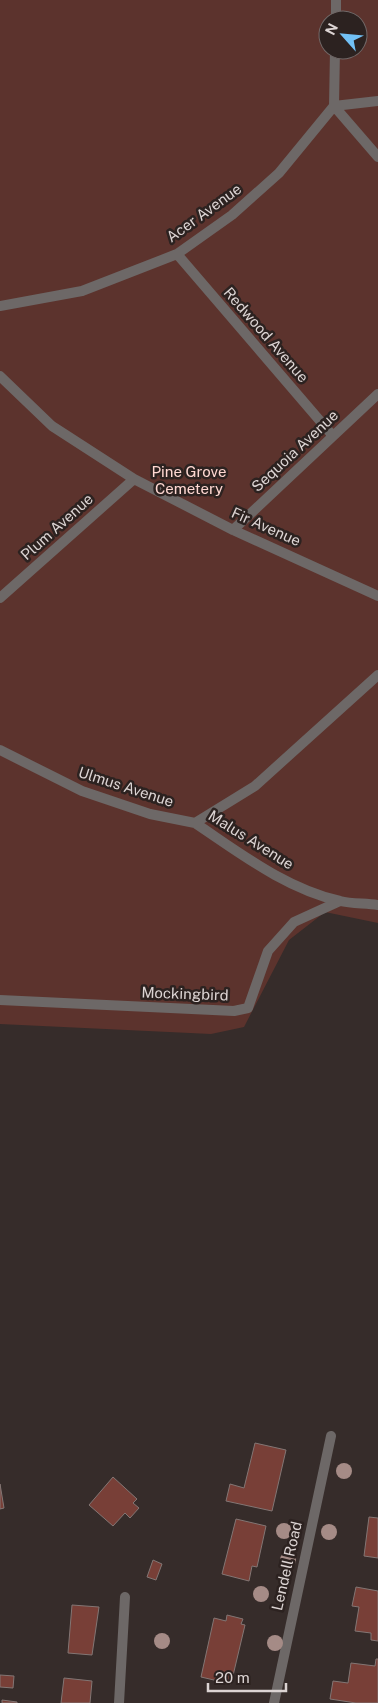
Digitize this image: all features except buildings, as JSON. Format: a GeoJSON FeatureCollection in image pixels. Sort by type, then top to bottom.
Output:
{"type":"FeatureCollection","features":[{"type":"Feature","properties":{"kind":"street"},"geometry":{"type":"LineString","coordinates":[[335,60],[334,106],[378,157]]}},
{"type":"Feature","properties":{"kind":"street"},"geometry":{"type":"LineString","coordinates":[[334,106],[378,101]]}},
{"type":"Feature","properties":{"kind":"street","name":"Acer Avenue"},"geometry":{"type":"LineString","coordinates":[[0,306],[82,291],[177,254],[232,215],[279,173],[334,106]]}},
{"type":"Feature","properties":{"kind":"street","name":"Redwood Avenue"},"geometry":{"type":"LineString","coordinates":[[177,254],[333,436]]}},
{"type":"Feature","properties":{"kind":"street","name":"Fir Avenue"},"geometry":{"type":"LineString","coordinates":[[0,376],[52,426],[134,479],[233,530],[378,596]]}},
{"type":"Feature","properties":{"kind":"street","name":"Sequoia Avenue"},"geometry":{"type":"LineString","coordinates":[[233,530],[378,394]]}},
{"type":"Feature","properties":{"kind":"street","name":"Plum Avenue"},"geometry":{"type":"LineString","coordinates":[[0,598],[134,479]]}},
{"type":"Feature","properties":{"kind":"street"},"geometry":{"type":"LineString","coordinates":[[195,823],[255,786],[378,675]]}},
{"type":"Feature","properties":{"kind":"street","name":"Ulmus Avenue"},"geometry":{"type":"LineString","coordinates":[[0,750],[82,791],[150,814],[195,823]]}},
{"type":"Feature","properties":{"kind":"street","name":"Malus Avenue"},"geometry":{"type":"LineString","coordinates":[[195,823],[262,868],[301,888],[340,901],[378,905]]}},
{"type":"Feature","properties":{"kind":"street","name":"Mockingbird"},"geometry":{"type":"LineString","coordinates":[[0,1000],[234,1011],[248,1008],[268,951],[294,922],[340,901]]}},
{"type":"Feature","properties":{"kind":"street","name":"Lendell Road"},"geometry":{"type":"LineString","coordinates":[[274,1703],[331,1436]]}},
{"type":"Feature","properties":{"kind":"street"},"geometry":{"type":"LineString","coordinates":[[119,1703],[125,1597]]}},
{"type":"Feature","properties":{"kind":"green space","name":"Pine Grove Cemetery"},"geometry":{"type":"Polygon","coordinates":[[[0,0],[378,0],[378,923],[325,912],[289,940],[244,1027],[211,1034],[0,1024],[0,0]]]}}]}
